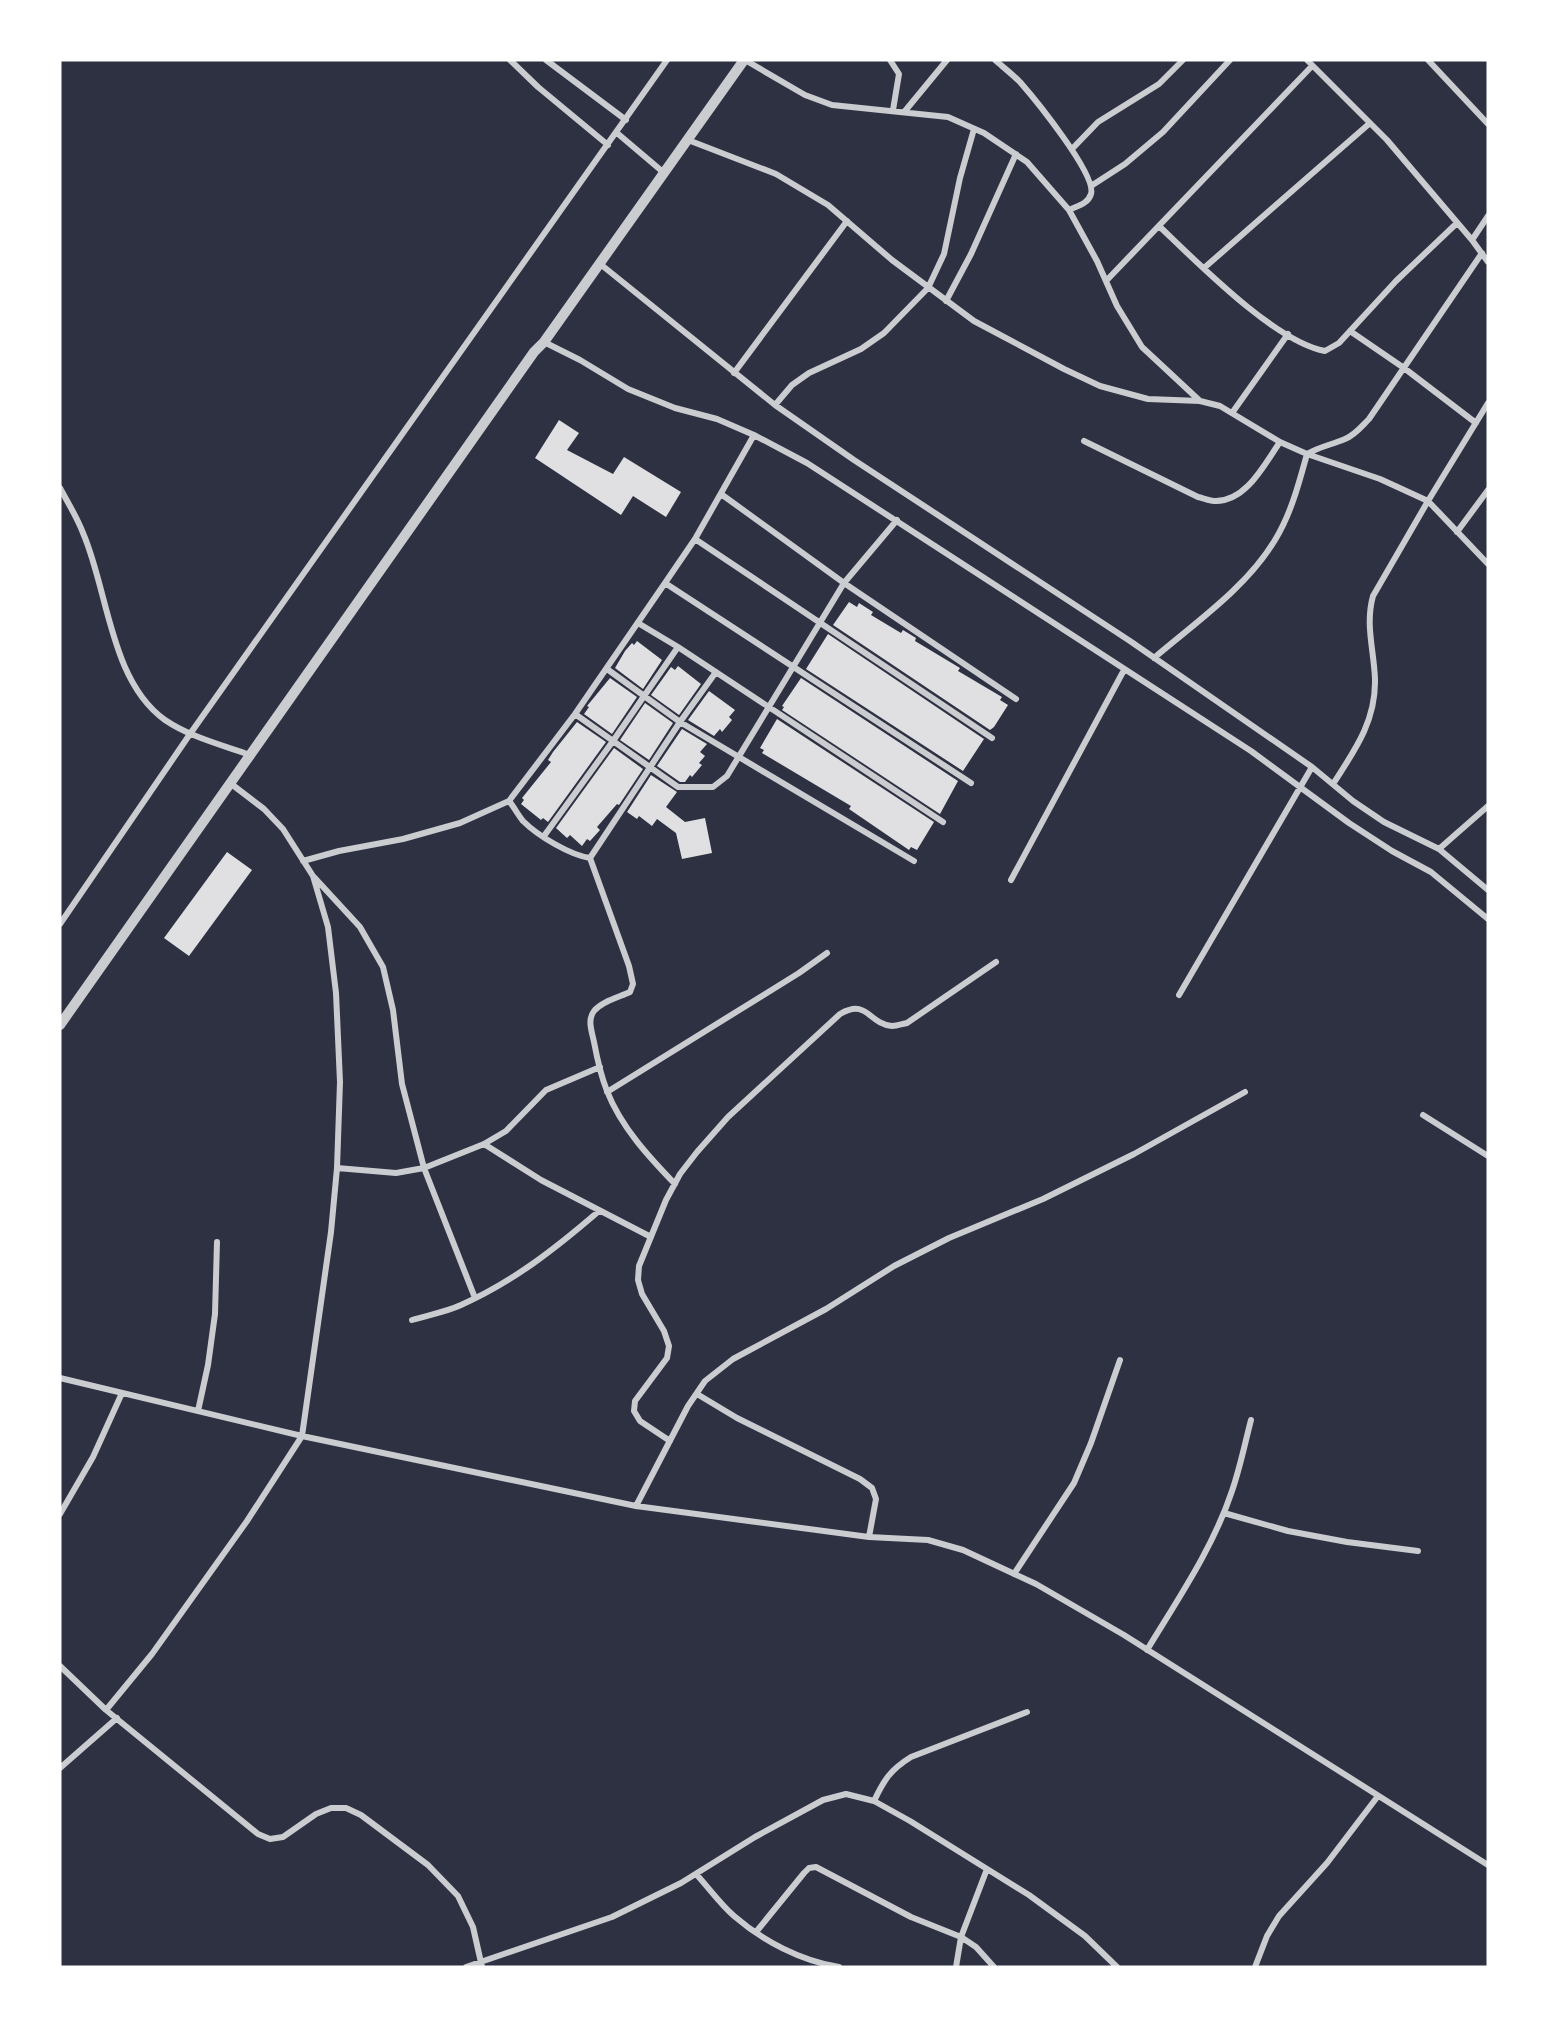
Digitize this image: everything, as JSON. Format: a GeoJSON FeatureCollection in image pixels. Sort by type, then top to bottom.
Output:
{"type":"FeatureCollection","features":[{"type":"Feature","properties":{"kind":"street"},"geometry":{"type":"LineString","coordinates":[[510,60],[538,87],[609,145]]}},
{"type":"Feature","properties":{"kind":"street"},"geometry":{"type":"LineString","coordinates":[[546,60],[626,120]]}},
{"type":"Feature","properties":{"kind":"street"},"geometry":{"type":"LineString","coordinates":[[555,69],[556,60]]}},
{"type":"Feature","properties":{"kind":"street"},"geometry":{"type":"LineString","coordinates":[[60,924],[190,734],[667,60]]}},
{"type":"Feature","properties":{"kind":"street"},"geometry":{"type":"LineString","coordinates":[[60,1025],[527,362],[544,342],[745,60],[805,95],[832,105],[948,117],[984,133],[1027,162],[1069,210],[1128,328],[1142,347],[1200,401]]}},
{"type":"Feature","properties":{"kind":"street"},"geometry":{"type":"LineString","coordinates":[[890,60],[899,74],[893,110]]}},
{"type":"Feature","properties":{"kind":"street"},"geometry":{"type":"LineString","coordinates":[[905,111],[947,60]]}},
{"type":"Feature","properties":{"kind":"street"},"geometry":{"type":"LineString","coordinates":[[995,60],[1018,80],[1072,149],[1091,186],[1091,194],[1085,203],[1069,210]]}},
{"type":"Feature","properties":{"kind":"street"},"geometry":{"type":"LineString","coordinates":[[1072,149],[1098,122],[1159,84],[1183,60]]}},
{"type":"Feature","properties":{"kind":"street"},"geometry":{"type":"LineString","coordinates":[[1091,186],[1125,164],[1163,132],[1230,60]]}},
{"type":"Feature","properties":{"kind":"street"},"geometry":{"type":"LineString","coordinates":[[1307,60],[1387,140],[1488,262]]}},
{"type":"Feature","properties":{"kind":"street"},"geometry":{"type":"LineString","coordinates":[[1428,60],[1488,124]]}},
{"type":"Feature","properties":{"kind":"street"},"geometry":{"type":"LineString","coordinates":[[1106,281],[1312,66]]}},
{"type":"Feature","properties":{"kind":"street"},"geometry":{"type":"LineString","coordinates":[[1204,268],[1370,123]]}},
{"type":"Feature","properties":{"kind":"street"},"geometry":{"type":"LineString","coordinates":[[775,405],[792,385],[809,373],[861,349],[884,333],[928,288],[944,254],[960,178],[974,129]]}},
{"type":"Feature","properties":{"kind":"street"},"geometry":{"type":"LineString","coordinates":[[617,133],[663,172]]}},
{"type":"Feature","properties":{"kind":"street"},"geometry":{"type":"LineString","coordinates":[[688,140],[776,174],[828,205],[928,288],[974,321],[1100,386],[1148,399],[1200,401],[1220,406],[1280,442],[1307,454],[1380,479],[1428,501],[1488,564]]}},
{"type":"Feature","properties":{"kind":"street"},"geometry":{"type":"LineString","coordinates":[[946,301],[971,254],[1016,154]]}},
{"type":"Feature","properties":{"kind":"street"},"geometry":{"type":"LineString","coordinates":[[1472,240],[1488,216]]}},
{"type":"Feature","properties":{"kind":"street"},"geometry":{"type":"LineString","coordinates":[[734,373],[848,221]]}},
{"type":"Feature","properties":{"kind":"street"},"geometry":{"type":"LineString","coordinates":[[1159,226],[1233,295],[1312,349],[1325,351],[1339,343],[1396,281],[1457,223]]}},
{"type":"Feature","properties":{"kind":"street"},"geometry":{"type":"LineString","coordinates":[[1154,658],[1216,606],[1250,573],[1275,540],[1293,502],[1307,454],[1354,434],[1368,419],[1482,253]]}},
{"type":"Feature","properties":{"kind":"street"},"geometry":{"type":"LineString","coordinates":[[599,263],[775,405],[854,460],[1154,658],[1384,822],[1439,849],[1488,890]]}},
{"type":"Feature","properties":{"kind":"street"},"geometry":{"type":"LineString","coordinates":[[1350,331],[1404,368],[1476,423]]}},
{"type":"Feature","properties":{"kind":"street"},"geometry":{"type":"LineString","coordinates":[[1232,413],[1288,334]]}},
{"type":"Feature","properties":{"kind":"street"},"geometry":{"type":"LineString","coordinates":[[544,342],[580,360],[628,389],[675,408],[717,419],[754,435],[807,463],[1301,784],[1358,829],[1431,872],[1488,919]]}},
{"type":"Feature","properties":{"kind":"street"},"geometry":{"type":"LineString","coordinates":[[1333,784],[1362,738],[1374,706],[1375,678],[1368,611],[1373,596],[1488,403]]}},
{"type":"Feature","properties":{"kind":"street"},"geometry":{"type":"LineString","coordinates":[[303,861],[339,851],[403,839],[460,823],[509,801],[575,714],[665,583],[694,539],[754,435]]}},
{"type":"Feature","properties":{"kind":"street"},"geometry":{"type":"LineString","coordinates":[[1084,441],[1198,497],[1216,501],[1234,498],[1247,487],[1280,442]]}},
{"type":"Feature","properties":{"kind":"street"},"geometry":{"type":"LineString","coordinates":[[60,488],[84,533],[127,670],[143,699],[164,719],[190,734],[250,754]]}},
{"type":"Feature","properties":{"kind":"street"},"geometry":{"type":"LineString","coordinates":[[1457,532],[1488,490]]}},
{"type":"Feature","properties":{"kind":"street"},"geometry":{"type":"LineString","coordinates":[[721,494],[844,583],[1016,699]]}},
{"type":"Feature","properties":{"kind":"street"},"geometry":{"type":"LineString","coordinates":[[575,714],[678,787],[714,787],[727,776],[844,583],[897,520]]}},
{"type":"Feature","properties":{"kind":"street"},"geometry":{"type":"LineString","coordinates":[[694,539],[992,738]]}},
{"type":"Feature","properties":{"kind":"street"},"geometry":{"type":"LineString","coordinates":[[665,583],[971,783]]}},
{"type":"Feature","properties":{"kind":"street"},"geometry":{"type":"LineString","coordinates":[[638,623],[943,822]]}},
{"type":"Feature","properties":{"kind":"street"},"geometry":{"type":"LineString","coordinates":[[544,836],[678,647]]}},
{"type":"Feature","properties":{"kind":"street"},"geometry":{"type":"LineString","coordinates":[[607,669],[680,722],[914,861]]}},
{"type":"Feature","properties":{"kind":"street"},"geometry":{"type":"LineString","coordinates":[[1011,880],[1124,670]]}},
{"type":"Feature","properties":{"kind":"street"},"geometry":{"type":"LineString","coordinates":[[590,858],[716,672]]}},
{"type":"Feature","properties":{"kind":"street"},"geometry":{"type":"LineString","coordinates":[[1179,995],[1310,770]]}},
{"type":"Feature","properties":{"kind":"street"},"geometry":{"type":"LineString","coordinates":[[230,783],[277,822],[313,876],[360,927],[382,967],[393,1010],[402,1084],[424,1168],[475,1298]]}},
{"type":"Feature","properties":{"kind":"street"},"geometry":{"type":"LineString","coordinates":[[509,801],[523,821],[544,836],[576,856],[590,858]]}},
{"type":"Feature","properties":{"kind":"street"},"geometry":{"type":"LineString","coordinates":[[1439,849],[1488,806]]}},
{"type":"Feature","properties":{"kind":"street"},"geometry":{"type":"LineString","coordinates":[[590,858],[629,966],[633,984],[630,992],[593,1012],[590,1023],[600,1067],[607,1092],[625,1125],[675,1184]]}},
{"type":"Feature","properties":{"kind":"street"},"geometry":{"type":"LineString","coordinates":[[106,1710],[152,1654],[247,1521],[302,1436],[332,1232],[340,1082],[336,993],[328,927],[313,876]]}},
{"type":"Feature","properties":{"kind":"street"},"geometry":{"type":"LineString","coordinates":[[607,1092],[799,973],[826,953]]}},
{"type":"Feature","properties":{"kind":"street"},"geometry":{"type":"LineString","coordinates":[[670,1441],[640,1421],[634,1412],[635,1401],[668,1358],[669,1346],[664,1331],[642,1294],[638,1280],[639,1266],[675,1184],[697,1152],[729,1117],[840,1014],[850,1008],[860,1008],[880,1022],[892,1026],[907,1023],[996,962]]}},
{"type":"Feature","properties":{"kind":"street"},"geometry":{"type":"LineString","coordinates":[[337,1168],[396,1173],[424,1168],[484,1144],[506,1131],[546,1090],[600,1067]]}},
{"type":"Feature","properties":{"kind":"street"},"geometry":{"type":"LineString","coordinates":[[636,1506],[688,1406],[705,1381],[733,1359],[826,1309],[894,1266],[950,1238],[1043,1199],[1134,1154],[1245,1092]]}},
{"type":"Feature","properties":{"kind":"street"},"geometry":{"type":"LineString","coordinates":[[1423,1115],[1488,1156]]}},
{"type":"Feature","properties":{"kind":"street"},"geometry":{"type":"LineString","coordinates":[[484,1144],[541,1180],[651,1237]]}},
{"type":"Feature","properties":{"kind":"street"},"geometry":{"type":"LineString","coordinates":[[412,1320],[460,1306],[505,1284],[552,1251],[599,1212]]}},
{"type":"Feature","properties":{"kind":"street"},"geometry":{"type":"LineString","coordinates":[[198,1411],[208,1365],[215,1314],[217,1242]]}},
{"type":"Feature","properties":{"kind":"street"},"geometry":{"type":"LineString","coordinates":[[1014,1574],[1074,1483],[1091,1443],[1120,1360]]}},
{"type":"Feature","properties":{"kind":"street"},"geometry":{"type":"LineString","coordinates":[[60,1378],[302,1436],[636,1506],[869,1537],[928,1540],[963,1550],[1036,1584],[1147,1650],[1488,1865]]}},
{"type":"Feature","properties":{"kind":"street"},"geometry":{"type":"LineString","coordinates":[[60,1514],[93,1457],[122,1393]]}},
{"type":"Feature","properties":{"kind":"street"},"geometry":{"type":"LineString","coordinates":[[697,1394],[737,1418],[860,1479],[872,1488],[876,1499],[869,1537]]}},
{"type":"Feature","properties":{"kind":"street"},"geometry":{"type":"LineString","coordinates":[[1147,1650],[1192,1575],[1224,1513],[1233,1490],[1251,1420]]}},
{"type":"Feature","properties":{"kind":"street"},"geometry":{"type":"LineString","coordinates":[[1224,1513],[1300,1533],[1347,1542],[1418,1551]]}},
{"type":"Feature","properties":{"kind":"street"},"geometry":{"type":"LineString","coordinates":[[60,1666],[106,1710],[258,1834],[270,1839],[283,1837],[316,1814],[331,1808],[346,1808],[362,1815],[428,1866],[458,1896],[473,1927],[482,1964]]}},
{"type":"Feature","properties":{"kind":"street"},"geometry":{"type":"LineString","coordinates":[[874,1801],[883,1782],[896,1767],[911,1757],[1027,1712]]}},
{"type":"Feature","properties":{"kind":"street"},"geometry":{"type":"LineString","coordinates":[[60,1768],[117,1718]]}},
{"type":"Feature","properties":{"kind":"street"},"geometry":{"type":"LineString","coordinates":[[466,1967],[482,1964],[612,1917],[681,1883],[755,1836],[823,1800],[846,1794],[874,1801],[1029,1895],[1085,1936],[1117,1967]]}},
{"type":"Feature","properties":{"kind":"street"},"geometry":{"type":"LineString","coordinates":[[1255,1967],[1267,1936],[1279,1916],[1328,1863],[1378,1796]]}},
{"type":"Feature","properties":{"kind":"street"},"geometry":{"type":"LineString","coordinates":[[756,1932],[804,1873],[809,1868],[816,1867],[911,1917],[961,1936],[976,1947],[994,1967]]}},
{"type":"Feature","properties":{"kind":"street"},"geometry":{"type":"LineString","coordinates":[[956,1967],[961,1936],[987,1869]]}},
{"type":"Feature","properties":{"kind":"street"},"geometry":{"type":"LineString","coordinates":[[696,1874],[734,1916],[777,1946],[839,1967]]}},
{"type":"Feature","properties":{"kind":"building"},"geometry":{"type":"Polygon","coordinates":[[[559,420],[579,433],[567,450],[613,474],[624,457],[681,492],[666,517],[633,496],[621,515],[535,458],[559,420]]]}},
{"type":"Feature","properties":{"kind":"building"},"geometry":{"type":"Polygon","coordinates":[[[849,602],[857,607],[859,603],[873,612],[871,615],[901,633],[903,630],[916,638],[915,641],[960,668],[958,671],[1002,697],[1000,700],[1008,705],[994,727],[990,730],[833,625],[849,602]]]}},
{"type":"Feature","properties":{"kind":"building"},"geometry":{"type":"Polygon","coordinates":[[[828,634],[984,739],[963,771],[806,669],[828,634]]]}},
{"type":"Feature","properties":{"kind":"building"},"geometry":{"type":"Polygon","coordinates":[[[637,641],[662,660],[643,689],[615,668],[625,651],[637,641]]]}},
{"type":"Feature","properties":{"kind":"building"},"geometry":{"type":"Polygon","coordinates":[[[678,666],[701,684],[679,715],[651,695],[671,667],[675,670],[678,666]]]}},
{"type":"Feature","properties":{"kind":"building"},"geometry":{"type":"Polygon","coordinates":[[[610,678],[637,697],[612,734],[584,714],[589,707],[587,706],[610,678]]]}},
{"type":"Feature","properties":{"kind":"building"},"geometry":{"type":"Polygon","coordinates":[[[801,678],[958,781],[940,814],[782,710],[784,707],[782,706],[801,678]]]}},
{"type":"Feature","properties":{"kind":"building"},"geometry":{"type":"Polygon","coordinates":[[[709,691],[735,710],[729,717],[732,720],[722,732],[720,729],[714,736],[688,720],[709,691]]]}},
{"type":"Feature","properties":{"kind":"building"},"geometry":{"type":"Polygon","coordinates":[[[645,703],[673,723],[649,760],[620,740],[645,703]]]}},
{"type":"Feature","properties":{"kind":"building"},"geometry":{"type":"Polygon","coordinates":[[[777,719],[934,822],[917,850],[911,847],[909,850],[849,809],[851,806],[762,753],[764,750],[760,748],[777,719]]]}},
{"type":"Feature","properties":{"kind":"building"},"geometry":{"type":"Polygon","coordinates":[[[577,722],[606,742],[548,822],[543,818],[541,820],[521,804],[524,800],[522,798],[551,762],[548,760],[553,752],[577,722]]]}},
{"type":"Feature","properties":{"kind":"building"},"geometry":{"type":"Polygon","coordinates":[[[682,729],[707,744],[700,752],[705,756],[699,763],[702,765],[685,782],[680,782],[657,766],[682,729]]]}},
{"type":"Feature","properties":{"kind":"building"},"geometry":{"type":"Polygon","coordinates":[[[614,748],[643,769],[619,805],[617,804],[597,827],[600,830],[590,841],[587,839],[582,846],[570,835],[567,838],[556,828],[614,748]]]}},
{"type":"Feature","properties":{"kind":"building"},"geometry":{"type":"Polygon","coordinates":[[[651,775],[677,792],[666,807],[685,822],[705,818],[712,853],[682,859],[676,833],[657,819],[652,826],[639,816],[637,819],[627,812],[651,775]]]}},
{"type":"Feature","properties":{"kind":"building"},"geometry":{"type":"Polygon","coordinates":[[[227,852],[252,870],[189,956],[164,938],[227,852]]]}}]}
